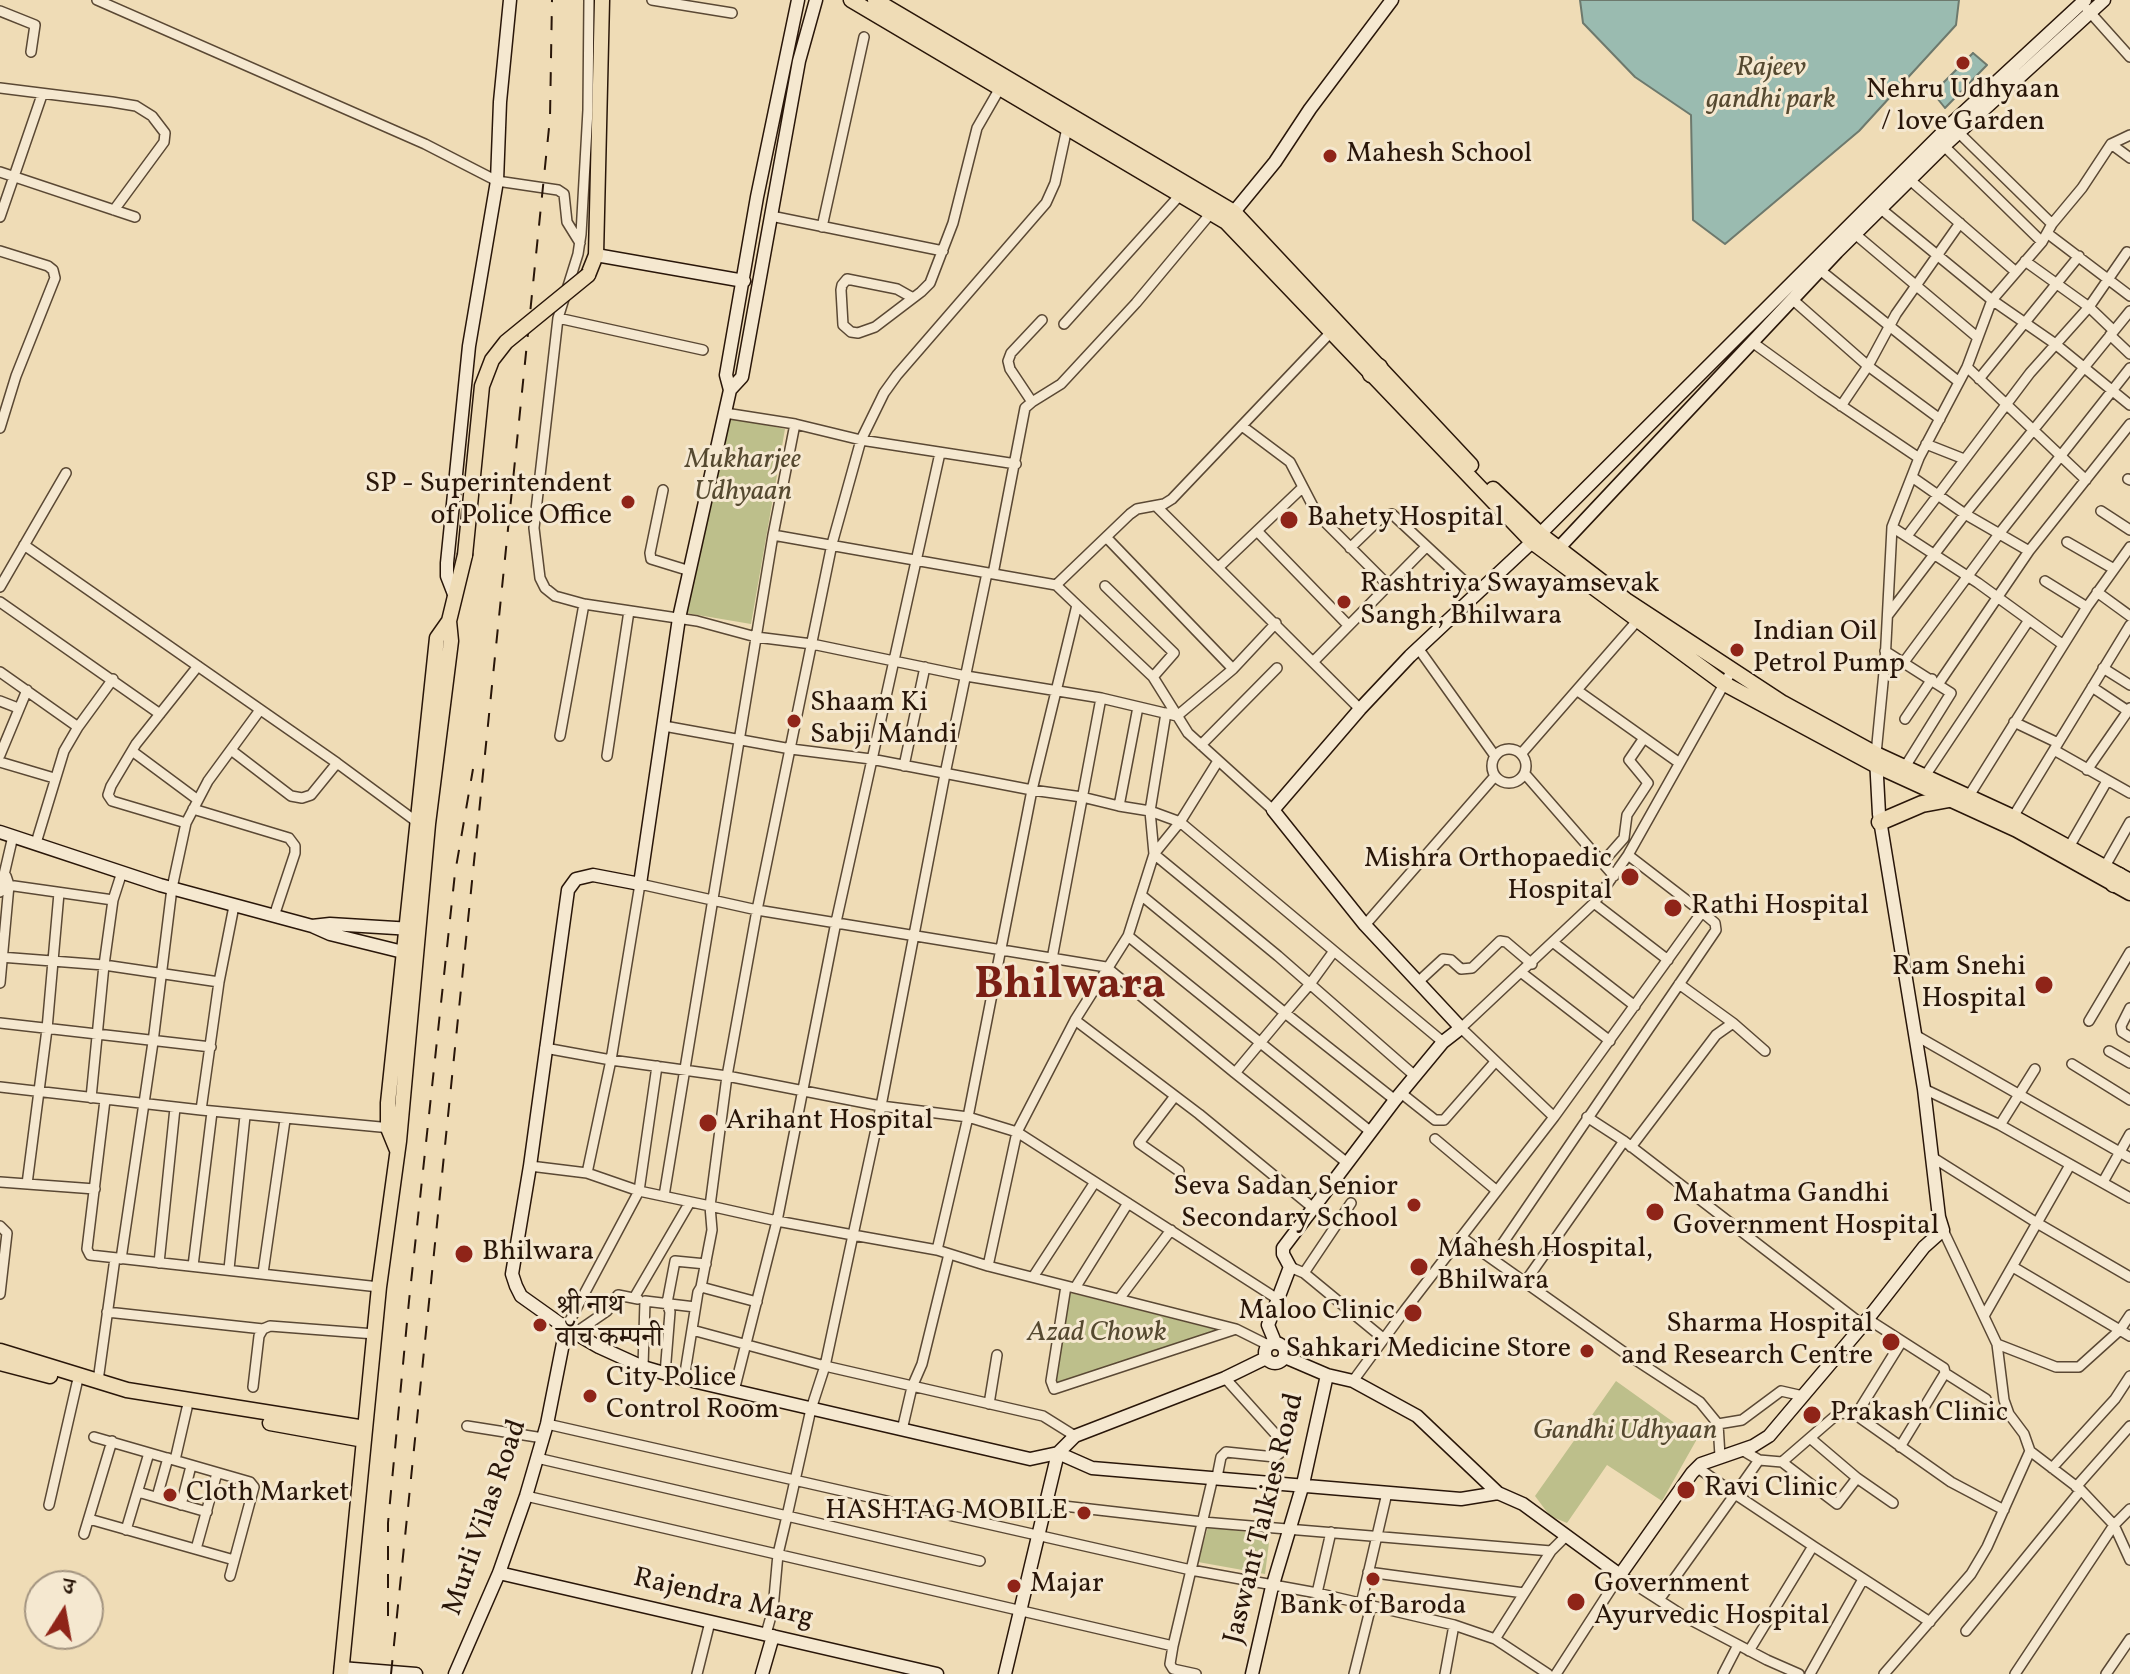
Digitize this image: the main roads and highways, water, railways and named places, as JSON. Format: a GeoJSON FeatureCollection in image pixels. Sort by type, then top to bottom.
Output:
{"type":"FeatureCollection","features":[{"type":"Feature","properties":{"kind":"highway"},"geometry":{"type":"LineString","coordinates":[[1880,822],[1922,804],[1960,801]]}},
{"type":"Feature","properties":{"kind":"main road"},"geometry":{"type":"LineString","coordinates":[[341,1671],[379,1287],[397,1151],[388,1103],[428,824],[451,641],[449,621],[465,555],[482,386],[492,360],[506,342],[588,275],[596,255],[602,0]]}},
{"type":"Feature","properties":{"kind":"main road"},"geometry":{"type":"LineString","coordinates":[[851,0],[1211,213],[1230,217],[1331,332],[1375,370]]}},
{"type":"Feature","properties":{"kind":"main road"},"geometry":{"type":"LineString","coordinates":[[875,0],[1230,217],[1536,538],[1637,621],[1728,677],[1876,760],[2117,877]]}},
{"type":"Feature","properties":{"kind":"main road"},"geometry":{"type":"LineString","coordinates":[[1554,553],[1626,600],[1728,677]]}},
{"type":"Feature","properties":{"kind":"main road"},"geometry":{"type":"LineString","coordinates":[[412,929],[417,822],[437,638],[449,621]]}},
{"type":"Feature","properties":{"kind":"main road"},"geometry":{"type":"LineString","coordinates":[[1960,801],[2013,817],[2069,847],[2117,877],[2130,893]]}},
{"type":"Feature","properties":{"kind":"main road"},"geometry":{"type":"LineString","coordinates":[[0,1351],[127,1390],[365,1434]]}},
{"type":"Feature","properties":{"kind":"main road"},"geometry":{"type":"LineString","coordinates":[[0,1363],[187,1408],[365,1434]]}},
{"type":"Feature","properties":{"kind":"water","name":"Rajeev gandhi park"},"geometry":{"type":"Polygon","coordinates":[[[1580,0],[1959,0],[1956,25],[1859,131],[1725,244],[1693,220],[1691,115],[1635,77],[1583,23],[1580,0]]]}},
{"type":"Feature","properties":{"kind":"water"},"geometry":{"type":"Polygon","coordinates":[[[1973,53],[1987,65],[1945,108],[1933,93],[1973,53]]]}},
{"type":"Feature","properties":{"kind":"railway"},"geometry":{"type":"LineString","coordinates":[[391,1674],[550,118],[552,0]]}},
{"type":"Feature","properties":{"kind":"railway"},"geometry":{"type":"LineString","coordinates":[[388,1616],[388,1523],[409,1301],[455,873],[473,769]]}},
{"type":"Feature","properties":{"kind":"place","name":"Nehru Udhyaan / love Garden"},"geometry":{"type":"Point","coordinates":[1963,63]}},
{"type":"Feature","properties":{"kind":"place","name":"Mahesh School"},"geometry":{"type":"Point","coordinates":[1330,156]}},
{"type":"Feature","properties":{"kind":"place","name":"SP - Superintendent of Police Office"},"geometry":{"type":"Point","coordinates":[628,502]}},
{"type":"Feature","properties":{"kind":"place","name":"Bahety Hospital"},"geometry":{"type":"Point","coordinates":[1289,520]}},
{"type":"Feature","properties":{"kind":"place","name":"Rashtriya Swayamsevak Sangh, Bhilwara"},"geometry":{"type":"Point","coordinates":[1344,602]}},
{"type":"Feature","properties":{"kind":"place","name":"Indian Oil Petrol Pump"},"geometry":{"type":"Point","coordinates":[1737,650]}},
{"type":"Feature","properties":{"kind":"place","name":"Shaam Ki Sabji Mandi"},"geometry":{"type":"Point","coordinates":[794,721]}},
{"type":"Feature","properties":{"kind":"place","name":"Mishra Orthopaedic Hospital"},"geometry":{"type":"Point","coordinates":[1630,877]}},
{"type":"Feature","properties":{"kind":"place","name":"Rathi Hospital"},"geometry":{"type":"Point","coordinates":[1673,908]}},
{"type":"Feature","properties":{"kind":"place","name":"Ram Snehi Hospital"},"geometry":{"type":"Point","coordinates":[2044,985]}},
{"type":"Feature","properties":{"kind":"place","name":"Arihant Hospital"},"geometry":{"type":"Point","coordinates":[708,1123]}},
{"type":"Feature","properties":{"kind":"place","name":"Seva Sadan Senior Secondary School"},"geometry":{"type":"Point","coordinates":[1414,1205]}},
{"type":"Feature","properties":{"kind":"place","name":"Mahatma Gandhi Government Hospital"},"geometry":{"type":"Point","coordinates":[1655,1212]}},
{"type":"Feature","properties":{"kind":"place","name":"Bhilwara"},"geometry":{"type":"Point","coordinates":[464,1254]}},
{"type":"Feature","properties":{"kind":"place","name":"Mahesh Hospital, Bhilwara"},"geometry":{"type":"Point","coordinates":[1419,1267]}},
{"type":"Feature","properties":{"kind":"place","name":"Maloo Clinic"},"geometry":{"type":"Point","coordinates":[1413,1313]}},
{"type":"Feature","properties":{"kind":"place","name":"श्री नाथ वॉच कम्पनी"},"geometry":{"type":"Point","coordinates":[540,1325]}},
{"type":"Feature","properties":{"kind":"place","name":"Sharma Hospital and Research Centre"},"geometry":{"type":"Point","coordinates":[1891,1342]}},
{"type":"Feature","properties":{"kind":"place","name":"Sahkari Medicine Store"},"geometry":{"type":"Point","coordinates":[1587,1351]}},
{"type":"Feature","properties":{"kind":"place","name":"City Police Control Room"},"geometry":{"type":"Point","coordinates":[590,1396]}},
{"type":"Feature","properties":{"kind":"place","name":"Prakash Clinic"},"geometry":{"type":"Point","coordinates":[1812,1415]}},
{"type":"Feature","properties":{"kind":"place","name":"Ravi Clinic"},"geometry":{"type":"Point","coordinates":[1686,1490]}},
{"type":"Feature","properties":{"kind":"place","name":"Cloth Market"},"geometry":{"type":"Point","coordinates":[170,1495]}},
{"type":"Feature","properties":{"kind":"place","name":"HASHTAG MOBILE"},"geometry":{"type":"Point","coordinates":[1084,1513]}},
{"type":"Feature","properties":{"kind":"place","name":"Bank of Baroda"},"geometry":{"type":"Point","coordinates":[1373,1579]}},
{"type":"Feature","properties":{"kind":"place","name":"Majar"},"geometry":{"type":"Point","coordinates":[1014,1586]}},
{"type":"Feature","properties":{"kind":"place","name":"Government Ayurvedic Hospital"},"geometry":{"type":"Point","coordinates":[1576,1602]}},
{"type":"Feature","properties":{"kind":"district","name":"Bhilwara"},"geometry":{"type":"Point","coordinates":[1070,989]}},
{"type":"Feature","properties":{"kind":"park label","name":"Mukharjee Udhyaan"},"geometry":{"type":"Point","coordinates":[743,478]}},
{"type":"Feature","properties":{"kind":"park label","name":"Azad Chowk"},"geometry":{"type":"Point","coordinates":[1097,1335]}},
{"type":"Feature","properties":{"kind":"park label","name":"Gandhi Udhyaan"},"geometry":{"type":"Point","coordinates":[1625,1433]}}]}
